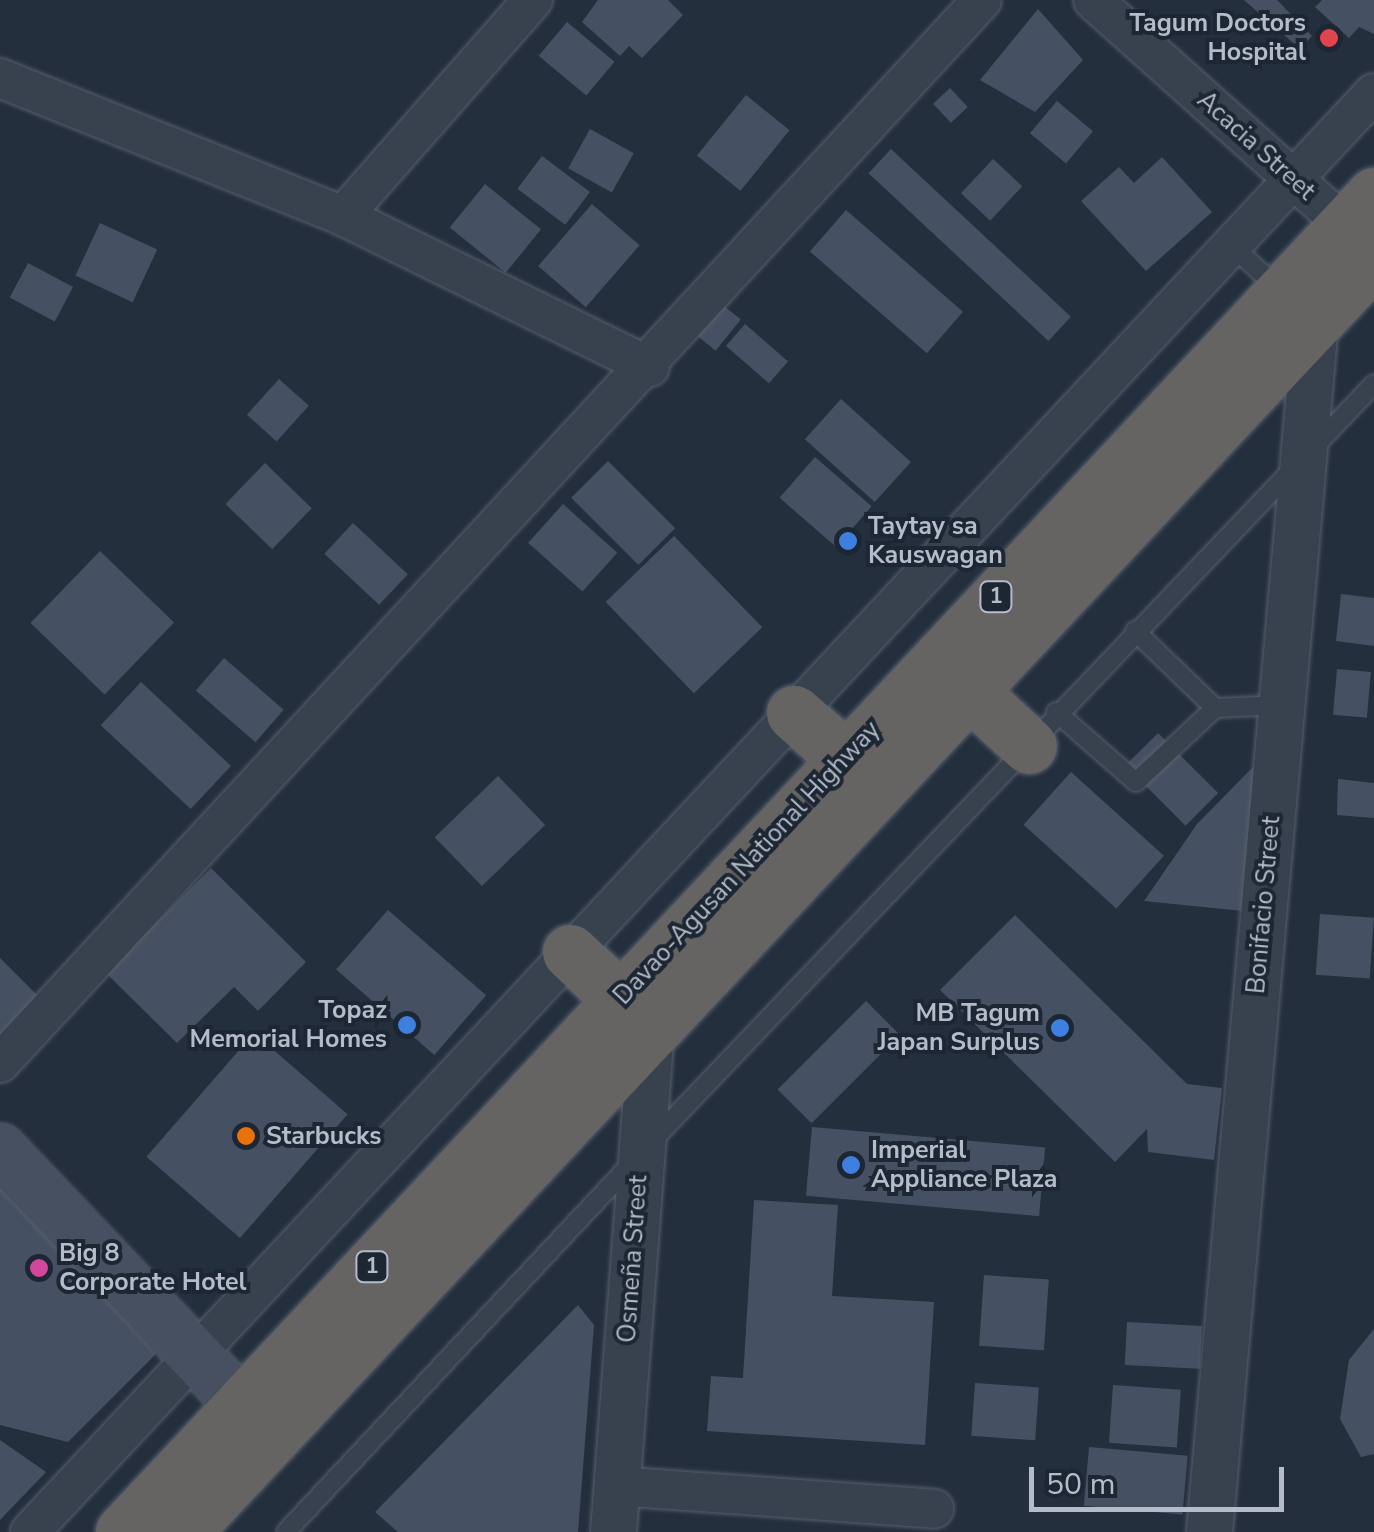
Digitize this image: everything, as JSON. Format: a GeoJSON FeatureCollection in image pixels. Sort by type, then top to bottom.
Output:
{"type":"FeatureCollection","features":[{"type":"Feature","properties":{"kind":"highway","name":"Davao-Agusan National Highway"},"geometry":{"type":"LineString","coordinates":[[123,1532],[243,1406],[636,1014],[969,690],[1367,233]]}},
{"type":"Feature","properties":{"kind":"highway","name":"Davao-Agusan National Highway"},"geometry":{"type":"LineString","coordinates":[[183,1532],[636,1014],[844,758],[1298,308]]}},
{"type":"Feature","properties":{"kind":"highway"},"geometry":{"type":"LineString","coordinates":[[969,690],[1042,729]]}},
{"type":"Feature","properties":{"kind":"highway"},"geometry":{"type":"LineString","coordinates":[[794,713],[844,758]]}},
{"type":"Feature","properties":{"kind":"highway"},"geometry":{"type":"LineString","coordinates":[[570,952],[636,1014]]}},
{"type":"Feature","properties":{"kind":"main road"},"geometry":{"type":"LineString","coordinates":[[0,1150],[243,1406]]}},
{"type":"Feature","properties":{"kind":"street"},"geometry":{"type":"LineString","coordinates":[[344,216],[533,0]]}},
{"type":"Feature","properties":{"kind":"street"},"geometry":{"type":"LineString","coordinates":[[0,1063],[650,368],[982,0]]}},
{"type":"Feature","properties":{"kind":"street","name":"Acacia Street"},"geometry":{"type":"LineString","coordinates":[[1093,0],[1296,182],[1367,233]]}},
{"type":"Feature","properties":{"kind":"street"},"geometry":{"type":"LineString","coordinates":[[0,78],[344,216],[650,368]]}},
{"type":"Feature","properties":{"kind":"street"},"geometry":{"type":"LineString","coordinates":[[30,1532],[1296,182],[1374,94]]}},
{"type":"Feature","properties":{"kind":"street","name":"Bonifacio Street"},"geometry":{"type":"LineString","coordinates":[[1209,1532],[1303,458],[1298,308]]}},
{"type":"Feature","properties":{"kind":"street","name":"Osmeña Street"},"geometry":{"type":"LineString","coordinates":[[612,1532],[641,1153],[636,1014]]}},
{"type":"Feature","properties":{"kind":"street"},"geometry":{"type":"LineString","coordinates":[[616,1486],[934,1509]]}},
{"type":"Feature","properties":{"kind":"lane"},"geometry":{"type":"LineString","coordinates":[[1233,247],[1298,308]]}},
{"type":"Feature","properties":{"kind":"lane"},"geometry":{"type":"LineString","coordinates":[[286,1532],[1042,729],[1374,384]]}},
{"type":"Feature","properties":{"kind":"lane"},"geometry":{"type":"LineString","coordinates":[[1135,631],[1215,708]]}},
{"type":"Feature","properties":{"kind":"lane"},"geometry":{"type":"LineString","coordinates":[[1042,729],[1136,782],[1215,708],[1281,706]]}},
{"type":"Feature","properties":{"kind":"building"},"geometry":{"type":"Polygon","coordinates":[[[598,0],[668,0],[683,15],[642,58],[629,46],[620,56],[582,22],[598,0]]]}},
{"type":"Feature","properties":{"kind":"building"},"geometry":{"type":"Polygon","coordinates":[[[1244,0],[1277,0],[1312,36],[1300,49],[1244,0]]]}},
{"type":"Feature","properties":{"kind":"building"},"geometry":{"type":"Polygon","coordinates":[[[1322,0],[1374,0],[1374,34],[1359,27],[1349,38],[1315,7],[1322,0]]]}},
{"type":"Feature","properties":{"kind":"building"},"geometry":{"type":"Polygon","coordinates":[[[1038,9],[1083,60],[1035,112],[980,80],[1038,9]]]}},
{"type":"Feature","properties":{"kind":"building"},"geometry":{"type":"Polygon","coordinates":[[[567,22],[614,62],[586,96],[539,56],[567,22]]]}},
{"type":"Feature","properties":{"kind":"building"},"geometry":{"type":"Polygon","coordinates":[[[950,88],[968,107],[951,123],[933,104],[950,88]]]}},
{"type":"Feature","properties":{"kind":"building"},"geometry":{"type":"Polygon","coordinates":[[[746,95],[790,130],[740,191],[697,156],[746,95]]]}},
{"type":"Feature","properties":{"kind":"building"},"geometry":{"type":"Polygon","coordinates":[[[1057,101],[1093,131],[1066,163],[1030,133],[1057,101]]]}},
{"type":"Feature","properties":{"kind":"building"},"geometry":{"type":"Polygon","coordinates":[[[590,129],[634,153],[612,193],[568,168],[590,129]]]}},
{"type":"Feature","properties":{"kind":"building"},"geometry":{"type":"Polygon","coordinates":[[[891,149],[1071,317],[1048,341],[868,173],[891,149]]]}},
{"type":"Feature","properties":{"kind":"building"},"geometry":{"type":"Polygon","coordinates":[[[542,156],[590,192],[565,225],[517,189],[542,156]]]}},
{"type":"Feature","properties":{"kind":"building"},"geometry":{"type":"Polygon","coordinates":[[[1162,157],[1212,212],[1146,271],[1081,201],[1119,167],[1134,183],[1162,157]]]}},
{"type":"Feature","properties":{"kind":"building"},"geometry":{"type":"Polygon","coordinates":[[[993,159],[1022,186],[990,221],[961,193],[993,159]]]}},
{"type":"Feature","properties":{"kind":"building"},"geometry":{"type":"Polygon","coordinates":[[[485,184],[541,229],[506,273],[450,228],[485,184]]]}},
{"type":"Feature","properties":{"kind":"building"},"geometry":{"type":"Polygon","coordinates":[[[592,204],[640,245],[586,307],[538,266],[592,204]]]}},
{"type":"Feature","properties":{"kind":"building"},"geometry":{"type":"Polygon","coordinates":[[[846,210],[963,312],[927,353],[810,252],[846,210]]]}},
{"type":"Feature","properties":{"kind":"building"},"geometry":{"type":"Polygon","coordinates":[[[100,223],[157,250],[133,302],[75,276],[100,223]]]}},
{"type":"Feature","properties":{"kind":"building"},"geometry":{"type":"Polygon","coordinates":[[[28,263],[73,287],[55,321],[10,297],[28,263]]]}},
{"type":"Feature","properties":{"kind":"building"},"geometry":{"type":"Polygon","coordinates":[[[719,302],[741,320],[716,351],[694,333],[719,302]]]}},
{"type":"Feature","properties":{"kind":"building"},"geometry":{"type":"Polygon","coordinates":[[[745,324],[788,361],[769,383],[726,346],[745,324]]]}},
{"type":"Feature","properties":{"kind":"building"},"geometry":{"type":"Polygon","coordinates":[[[279,379],[309,406],[277,441],[247,415],[279,379]]]}},
{"type":"Feature","properties":{"kind":"building"},"geometry":{"type":"Polygon","coordinates":[[[841,399],[911,462],[875,502],[805,439],[841,399]]]}},
{"type":"Feature","properties":{"kind":"building"},"geometry":{"type":"Polygon","coordinates":[[[815,457],[872,506],[836,547],[780,498],[815,457]]]}},
{"type":"Feature","properties":{"kind":"building"},"geometry":{"type":"Polygon","coordinates":[[[608,461],[675,528],[638,565],[571,498],[608,461]]]}},
{"type":"Feature","properties":{"kind":"building"},"geometry":{"type":"Polygon","coordinates":[[[265,463],[312,508],[272,549],[225,504],[265,463]]]}},
{"type":"Feature","properties":{"kind":"building"},"geometry":{"type":"Polygon","coordinates":[[[563,504],[617,553],[582,591],[528,543],[563,504]]]}},
{"type":"Feature","properties":{"kind":"building"},"geometry":{"type":"Polygon","coordinates":[[[353,523],[408,574],[379,605],[324,554],[353,523]]]}},
{"type":"Feature","properties":{"kind":"building"},"geometry":{"type":"Polygon","coordinates":[[[674,536],[762,627],[694,693],[606,602],[674,536]]]}},
{"type":"Feature","properties":{"kind":"building"},"geometry":{"type":"Polygon","coordinates":[[[100,551],[174,623],[105,694],[31,623],[100,551]]]}},
{"type":"Feature","properties":{"kind":"building"},"geometry":{"type":"Polygon","coordinates":[[[1341,594],[1374,598],[1374,646],[1336,641],[1341,594]]]}},
{"type":"Feature","properties":{"kind":"building"},"geometry":{"type":"Polygon","coordinates":[[[224,658],[284,710],[255,742],[196,690],[224,658]]]}},
{"type":"Feature","properties":{"kind":"building"},"geometry":{"type":"Polygon","coordinates":[[[1337,669],[1371,672],[1367,718],[1333,715],[1337,669]]]}},
{"type":"Feature","properties":{"kind":"building"},"geometry":{"type":"Polygon","coordinates":[[[141,682],[231,766],[191,809],[101,725],[141,682]]]}},
{"type":"Feature","properties":{"kind":"building"},"geometry":{"type":"Polygon","coordinates":[[[1158,733],[1218,793],[1186,826],[1125,766],[1158,733]]]}},
{"type":"Feature","properties":{"kind":"building"},"geometry":{"type":"Polygon","coordinates":[[[1254,766],[1243,911],[1144,901],[1197,824],[1254,766]]]}},
{"type":"Feature","properties":{"kind":"building"},"geometry":{"type":"Polygon","coordinates":[[[1071,772],[1164,856],[1116,908],[1023,825],[1071,772]]]}},
{"type":"Feature","properties":{"kind":"building"},"geometry":{"type":"Polygon","coordinates":[[[498,776],[545,825],[482,886],[435,837],[498,776]]]}},
{"type":"Feature","properties":{"kind":"building"},"geometry":{"type":"Polygon","coordinates":[[[1338,779],[1374,783],[1374,818],[1337,815],[1338,779]]]}},
{"type":"Feature","properties":{"kind":"building"},"geometry":{"type":"Polygon","coordinates":[[[211,868],[306,962],[258,1011],[234,987],[177,1043],[106,973],[211,868]]]}},
{"type":"Feature","properties":{"kind":"building"},"geometry":{"type":"Polygon","coordinates":[[[388,910],[486,995],[434,1055],[336,970],[388,910]]]}},
{"type":"Feature","properties":{"kind":"building"},"geometry":{"type":"Polygon","coordinates":[[[1320,914],[1374,918],[1370,979],[1316,975],[1320,914]]]}},
{"type":"Feature","properties":{"kind":"building"},"geometry":{"type":"Polygon","coordinates":[[[1015,915],[1187,1084],[1222,1088],[1214,1160],[1148,1152],[1147,1129],[1115,1162],[940,990],[1015,915]]]}},
{"type":"Feature","properties":{"kind":"building"},"geometry":{"type":"Polygon","coordinates":[[[0,958],[41,999],[0,1040],[0,958]]]}},
{"type":"Feature","properties":{"kind":"building"},"geometry":{"type":"Polygon","coordinates":[[[866,1001],[900,1035],[812,1123],[778,1089],[866,1001]]]}},
{"type":"Feature","properties":{"kind":"building","name":"Starbucks"},"geometry":{"type":"Polygon","coordinates":[[[254,1033],[348,1114],[240,1238],[146,1157],[254,1033]]]}},
{"type":"Feature","properties":{"kind":"building"},"geometry":{"type":"Polygon","coordinates":[[[812,1127],[1045,1147],[1039,1216],[806,1196],[812,1127]]]}},
{"type":"Feature","properties":{"kind":"building","name":"Big 8 Corporate Hotel"},"geometry":{"type":"Polygon","coordinates":[[[0,1182],[156,1354],[68,1442],[0,1425],[0,1182]]]}},
{"type":"Feature","properties":{"kind":"building"},"geometry":{"type":"Polygon","coordinates":[[[754,1200],[838,1205],[832,1296],[934,1302],[925,1445],[707,1431],[711,1376],[743,1378],[754,1200]]]}},
{"type":"Feature","properties":{"kind":"building"},"geometry":{"type":"Polygon","coordinates":[[[984,1275],[1049,1280],[1044,1350],[979,1346],[984,1275]]]}},
{"type":"Feature","properties":{"kind":"building"},"geometry":{"type":"Polygon","coordinates":[[[578,1305],[594,1325],[578,1532],[398,1532],[375,1512],[578,1305]]]}},
{"type":"Feature","properties":{"kind":"building"},"geometry":{"type":"Polygon","coordinates":[[[1127,1322],[1202,1326],[1200,1369],[1125,1365],[1127,1322]]]}},
{"type":"Feature","properties":{"kind":"building"},"geometry":{"type":"Polygon","coordinates":[[[1374,1329],[1374,1454],[1361,1457],[1340,1419],[1349,1360],[1374,1329]]]}},
{"type":"Feature","properties":{"kind":"building"},"geometry":{"type":"Polygon","coordinates":[[[975,1383],[1039,1387],[1035,1440],[971,1436],[975,1383]]]}},
{"type":"Feature","properties":{"kind":"building"},"geometry":{"type":"Polygon","coordinates":[[[1113,1385],[1181,1390],[1177,1448],[1109,1443],[1113,1385]]]}},
{"type":"Feature","properties":{"kind":"building"},"geometry":{"type":"Polygon","coordinates":[[[0,1440],[46,1472],[0,1520],[0,1440]]]}},
{"type":"Feature","properties":{"kind":"building"},"geometry":{"type":"Polygon","coordinates":[[[1089,1447],[1188,1456],[1182,1514],[1084,1506],[1089,1447]]]}},
{"type":"Feature","properties":{"kind":"place","name":"Tagum Doctors Hospital"},"geometry":{"type":"Point","coordinates":[1329,38]}},
{"type":"Feature","properties":{"kind":"place","name":"Taytay sa Kauswagan"},"geometry":{"type":"Point","coordinates":[848,541]}},
{"type":"Feature","properties":{"kind":"place","name":"Topaz Memorial Homes"},"geometry":{"type":"Point","coordinates":[407,1025]}},
{"type":"Feature","properties":{"kind":"place","name":"MB Tagum Japan Surplus"},"geometry":{"type":"Point","coordinates":[1060,1028]}},
{"type":"Feature","properties":{"kind":"place","name":"Starbucks"},"geometry":{"type":"Point","coordinates":[246,1136]}},
{"type":"Feature","properties":{"kind":"place","name":"Imperial Appliance Plaza"},"geometry":{"type":"Point","coordinates":[851,1165]}},
{"type":"Feature","properties":{"kind":"place","name":"Big 8 Corporate Hotel"},"geometry":{"type":"Point","coordinates":[39,1268]}}]}
